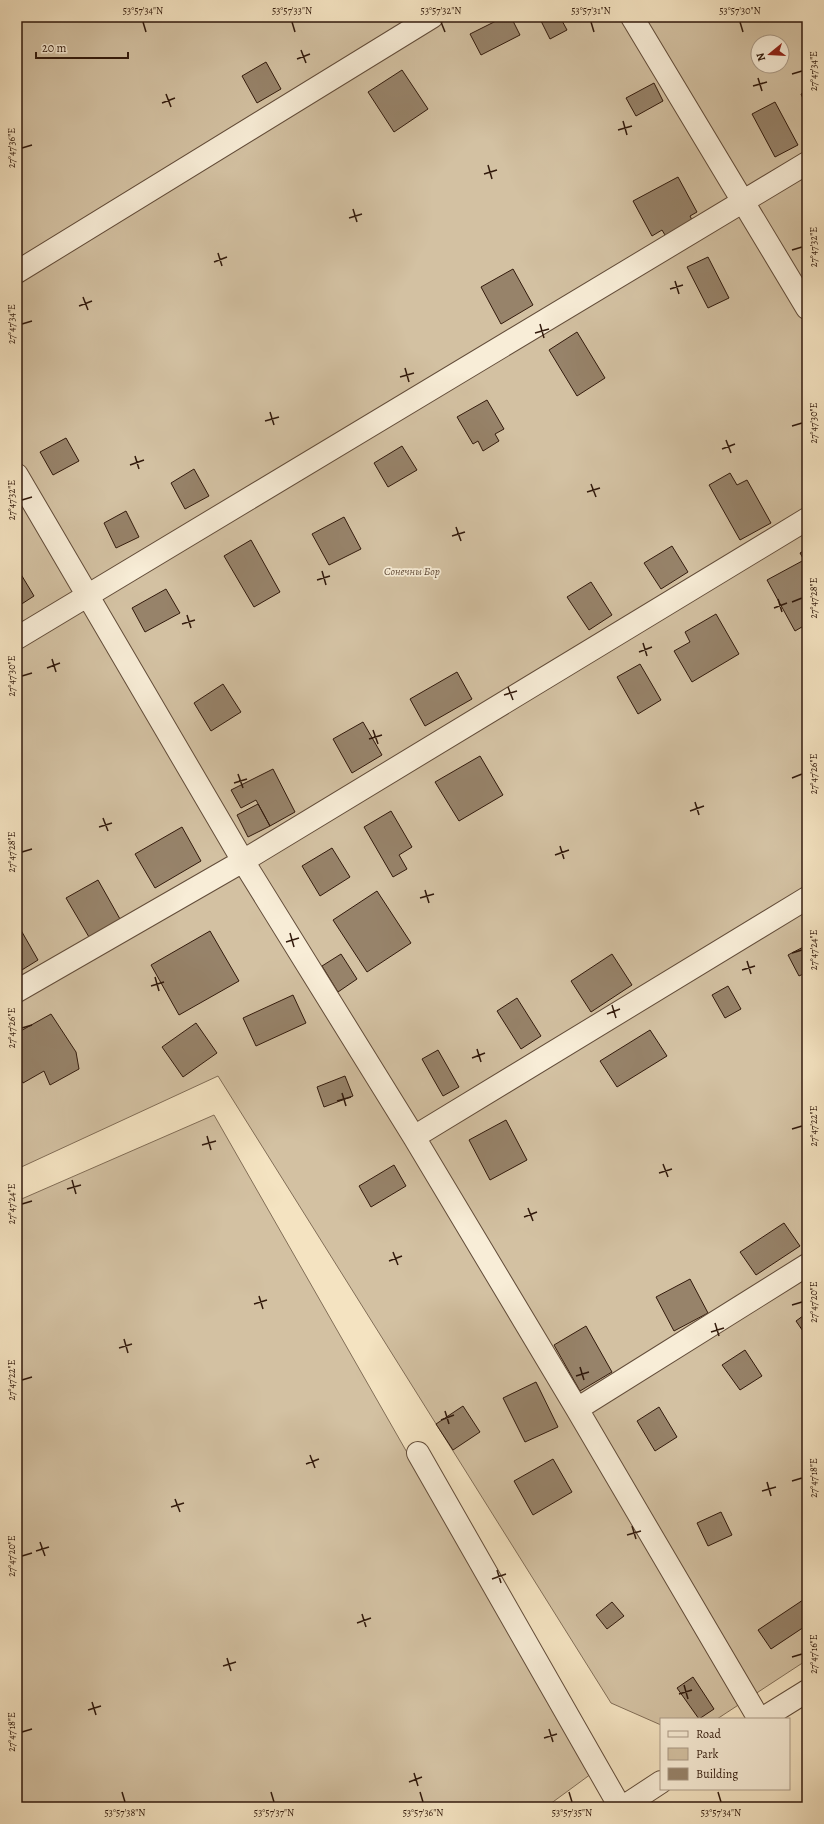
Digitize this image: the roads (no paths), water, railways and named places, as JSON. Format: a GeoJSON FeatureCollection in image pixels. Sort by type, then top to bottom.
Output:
{"type":"FeatureCollection","features":[{"type":"Feature","properties":{"kind":"street"},"geometry":{"type":"LineString","coordinates":[[17,272],[432,17]]}},
{"type":"Feature","properties":{"kind":"street"},"geometry":{"type":"LineString","coordinates":[[632,17],[807,308]]}},
{"type":"Feature","properties":{"kind":"street"},"geometry":{"type":"LineString","coordinates":[[17,638],[807,163]]}},
{"type":"Feature","properties":{"kind":"street"},"geometry":{"type":"LineString","coordinates":[[17,475],[243,861],[414,1137],[578,1409],[758,1718]]}},
{"type":"Feature","properties":{"kind":"street"},"geometry":{"type":"LineString","coordinates":[[17,991],[243,861],[807,519]]}},
{"type":"Feature","properties":{"kind":"street"},"geometry":{"type":"LineString","coordinates":[[414,1137],[807,898]]}},
{"type":"Feature","properties":{"kind":"street"},"geometry":{"type":"LineString","coordinates":[[578,1409],[807,1265]]}},
{"type":"Feature","properties":{"kind":"street"},"geometry":{"type":"LineString","coordinates":[[418,1453],[620,1807]]}},
{"type":"Feature","properties":{"kind":"street"},"geometry":{"type":"LineString","coordinates":[[764,1718],[807,1691]]}},
{"type":"Feature","properties":{"kind":"street"},"geometry":{"type":"LineString","coordinates":[[624,1807],[660,1783]]}},
{"type":"Feature","properties":{"kind":"park label","name":"Сонечны Бор"},"geometry":{"type":"Point","coordinates":[412,571]}}]}
